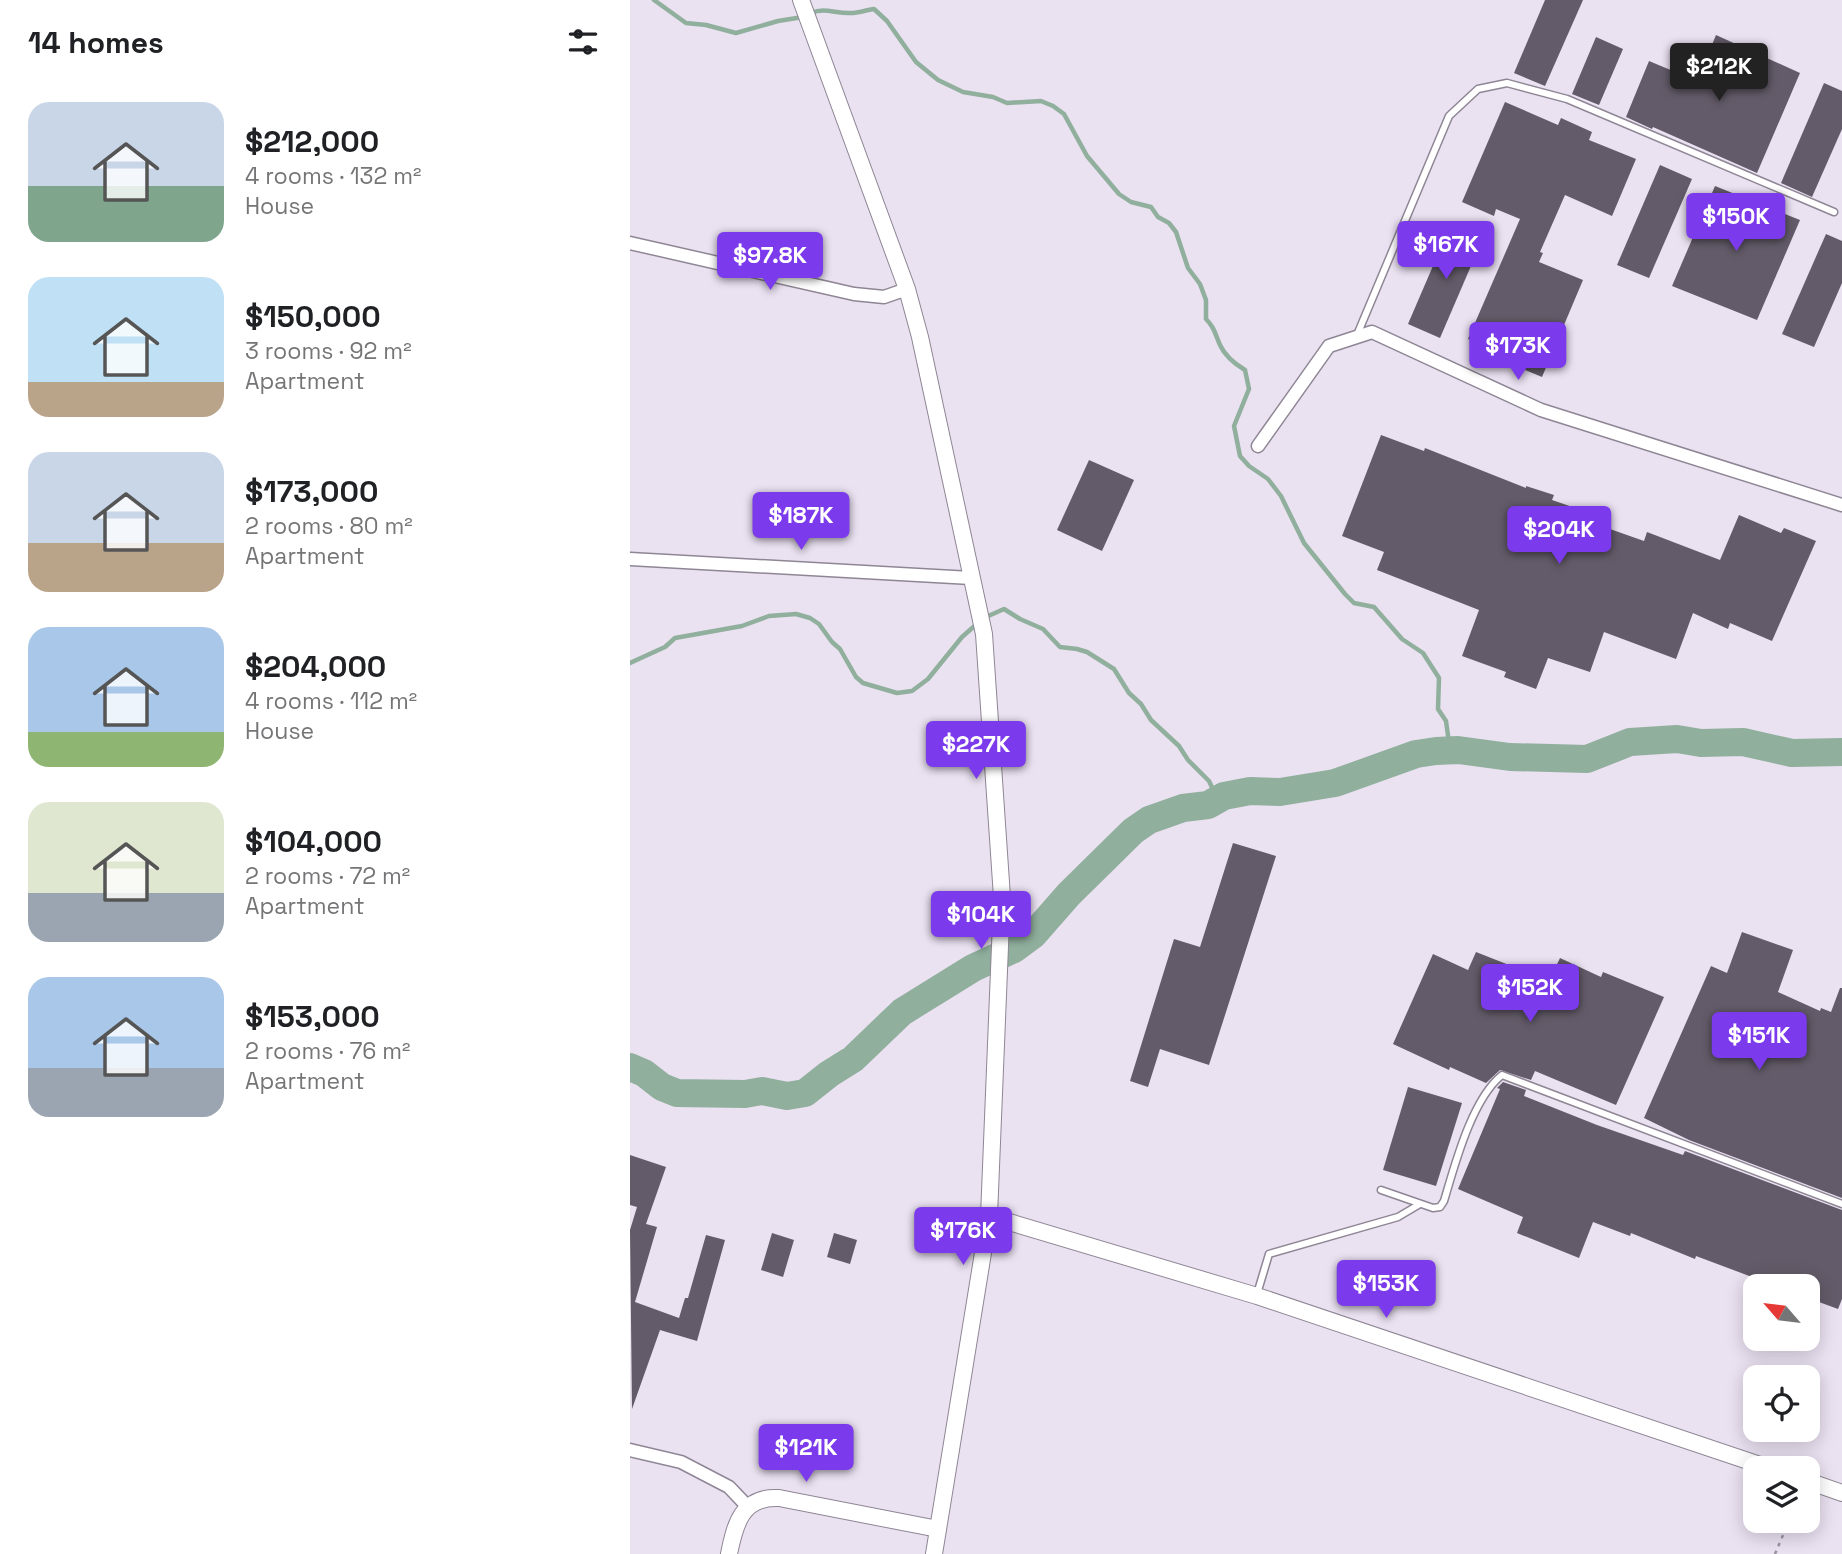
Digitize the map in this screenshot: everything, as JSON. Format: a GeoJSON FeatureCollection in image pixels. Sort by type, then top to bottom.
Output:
{"type":"FeatureCollection","features":[{"type":"Feature","properties":{"kind":"street"},"geometry":{"type":"LineString","coordinates":[[801,0],[907,289],[920,337],[984,634],[1001,876],[989,1216],[934,1554]]}},
{"type":"Feature","properties":{"kind":"street"},"geometry":{"type":"LineString","coordinates":[[630,243],[854,294],[884,297],[907,289]]}},
{"type":"Feature","properties":{"kind":"street"},"geometry":{"type":"LineString","coordinates":[[1258,446],[1329,346],[1372,332],[1541,411],[1842,505]]}},
{"type":"Feature","properties":{"kind":"street"},"geometry":{"type":"LineString","coordinates":[[630,558],[971,578]]}},
{"type":"Feature","properties":{"kind":"street"},"geometry":{"type":"LineString","coordinates":[[989,1216],[1257,1296],[1743,1459]]}},
{"type":"Feature","properties":{"kind":"street"},"geometry":{"type":"LineString","coordinates":[[630,1450],[681,1462],[729,1487],[748,1507]]}},
{"type":"Feature","properties":{"kind":"street"},"geometry":{"type":"LineString","coordinates":[[1820,1485],[1842,1493]]}},
{"type":"Feature","properties":{"kind":"street"},"geometry":{"type":"LineString","coordinates":[[729,1554],[735,1526],[748,1507],[763,1497],[938,1528]]}},
{"type":"Feature","properties":{"kind":"lane"},"geometry":{"type":"LineString","coordinates":[[1356,337],[1449,116],[1478,89],[1507,83],[1567,99],[1834,212]]}},
{"type":"Feature","properties":{"kind":"lane"},"geometry":{"type":"LineString","coordinates":[[1381,1190],[1433,1208],[1440,1207],[1465,1135],[1491,1084],[1502,1075],[1842,1204]]}},
{"type":"Feature","properties":{"kind":"lane"},"geometry":{"type":"LineString","coordinates":[[1257,1296],[1269,1254],[1398,1217],[1420,1204]]}},
{"type":"Feature","properties":{"kind":"path"},"geometry":{"type":"LineString","coordinates":[[1775,1554],[1784,1533]]}},
{"type":"Feature","properties":{"kind":"building"},"geometry":{"type":"Polygon","coordinates":[[[1545,0],[1583,0],[1545,86],[1514,73],[1545,0]]]}},
{"type":"Feature","properties":{"kind":"building"},"geometry":{"type":"Polygon","coordinates":[[[1716,35],[1800,73],[1757,173],[1626,117],[1649,61],[1697,81],[1716,35]]]}},
{"type":"Feature","properties":{"kind":"building"},"geometry":{"type":"Polygon","coordinates":[[[1596,37],[1623,49],[1599,105],[1572,94],[1596,37]]]}},
{"type":"Feature","properties":{"kind":"building"},"geometry":{"type":"Polygon","coordinates":[[[1824,83],[1842,91],[1842,129],[1812,197],[1781,183],[1824,83]]]}},
{"type":"Feature","properties":{"kind":"building"},"geometry":{"type":"Polygon","coordinates":[[[1505,102],[1558,125],[1561,118],[1592,132],[1589,140],[1636,159],[1612,216],[1565,195],[1540,252],[1543,253],[1539,262],[1583,280],[1542,377],[1518,367],[1520,362],[1468,339],[1520,219],[1496,209],[1494,216],[1462,202],[1505,102]]]}},
{"type":"Feature","properties":{"kind":"building"},"geometry":{"type":"Polygon","coordinates":[[[1660,165],[1692,179],[1649,278],[1617,265],[1660,165]]]}},
{"type":"Feature","properties":{"kind":"building"},"geometry":{"type":"Polygon","coordinates":[[[1715,186],[1800,220],[1757,320],[1672,286],[1715,186]]]}},
{"type":"Feature","properties":{"kind":"building"},"geometry":{"type":"Polygon","coordinates":[[[1451,224],[1483,238],[1440,338],[1408,324],[1451,224]]]}},
{"type":"Feature","properties":{"kind":"building"},"geometry":{"type":"Polygon","coordinates":[[[1826,234],[1842,241],[1842,283],[1814,347],[1782,334],[1826,234]]]}},
{"type":"Feature","properties":{"kind":"building"},"geometry":{"type":"Polygon","coordinates":[[[1381,435],[1424,451],[1425,448],[1526,488],[1554,495],[1552,500],[1596,515],[1593,523],[1644,541],[1647,532],[1720,560],[1739,515],[1781,533],[1784,528],[1816,541],[1772,641],[1730,623],[1728,629],[1693,613],[1676,659],[1604,632],[1590,672],[1548,658],[1536,689],[1504,677],[1506,672],[1462,656],[1479,610],[1377,570],[1384,552],[1342,536],[1381,435]]]}},
{"type":"Feature","properties":{"kind":"building"},"geometry":{"type":"Polygon","coordinates":[[[1089,460],[1134,480],[1102,551],[1057,530],[1089,460]]]}},
{"type":"Feature","properties":{"kind":"building"},"geometry":{"type":"Polygon","coordinates":[[[1233,843],[1276,856],[1209,1065],[1160,1049],[1148,1087],[1130,1081],[1174,939],[1200,947],[1233,843]]]}},
{"type":"Feature","properties":{"kind":"building"},"geometry":{"type":"Polygon","coordinates":[[[1742,932],[1793,950],[1778,992],[1820,1011],[1821,1008],[1831,1012],[1842,988],[1842,1198],[1689,1140],[1644,1118],[1711,966],[1727,973],[1742,932]]]}},
{"type":"Feature","properties":{"kind":"building"},"geometry":{"type":"Polygon","coordinates":[[[1476,952],[1549,981],[1560,958],[1601,977],[1603,972],[1664,997],[1616,1105],[1535,1071],[1531,1080],[1500,1070],[1486,1083],[1450,1067],[1449,1070],[1393,1044],[1433,954],[1468,970],[1476,952]]]}},
{"type":"Feature","properties":{"kind":"building"},"geometry":{"type":"Polygon","coordinates":[[[1503,1082],[1526,1090],[1524,1096],[1597,1125],[1683,1155],[1685,1151],[1842,1210],[1842,1299],[1838,1309],[1820,1302],[1820,1274],[1744,1274],[1593,1222],[1579,1258],[1517,1233],[1523,1217],[1458,1189],[1500,1089],[1497,1088],[1503,1082]]]}},
{"type":"Feature","properties":{"kind":"building"},"geometry":{"type":"Polygon","coordinates":[[[1408,1087],[1462,1103],[1436,1186],[1383,1170],[1408,1087]]]}},
{"type":"Feature","properties":{"kind":"building"},"geometry":{"type":"Polygon","coordinates":[[[630,1155],[666,1167],[646,1224],[657,1227],[635,1302],[679,1318],[685,1298],[688,1298],[706,1235],[725,1240],[697,1341],[660,1330],[632,1409],[630,1230],[637,1207],[630,1205],[630,1155]]]}},
{"type":"Feature","properties":{"kind":"building"},"geometry":{"type":"Polygon","coordinates":[[[772,1233],[794,1240],[783,1277],[761,1270],[772,1233]]]}},
{"type":"Feature","properties":{"kind":"building"},"geometry":{"type":"Polygon","coordinates":[[[834,1233],[857,1240],[850,1264],[827,1257],[834,1233]]]}},
{"type":"Feature","properties":{"kind":"waterway"},"geometry":{"type":"LineString","coordinates":[[654,0],[686,23],[736,33],[803,17]]}},
{"type":"Feature","properties":{"kind":"waterway"},"geometry":{"type":"LineString","coordinates":[[811,13],[854,13],[874,9],[887,21],[916,62],[938,80],[963,92],[993,97],[1007,103],[1041,101],[1053,106],[1064,114],[1087,156],[1119,194],[1131,202],[1151,207],[1158,217],[1169,223],[1176,232],[1188,268],[1200,284],[1206,300],[1206,319],[1225,353],[1245,370],[1249,389],[1234,426],[1240,456],[1268,479],[1281,496],[1304,543],[1345,594],[1354,603],[1374,607],[1402,639],[1423,653],[1439,678],[1438,709],[1446,721],[1450,750]]}},
{"type":"Feature","properties":{"kind":"waterway"},"geometry":{"type":"LineString","coordinates":[[986,617],[1004,609],[1043,629],[1060,647],[1087,652],[1114,669],[1151,720],[1179,746],[1188,760],[1209,781],[1218,800]]}},
{"type":"Feature","properties":{"kind":"waterway"},"geometry":{"type":"LineString","coordinates":[[630,663],[665,647],[675,638],[742,626],[769,616],[796,614],[819,624],[863,683],[897,693],[912,691],[928,679],[962,637],[979,622]]}},
{"type":"Feature","properties":{"kind":"waterway"},"geometry":{"type":"LineString","coordinates":[[630,1067],[677,1093],[745,1094],[762,1091],[787,1096],[805,1093],[853,1059],[902,1012],[973,968],[1014,949],[1033,935],[1069,894],[1133,831],[1149,820],[1183,808],[1208,805],[1224,796],[1250,791],[1280,792],[1335,783],[1416,754],[1436,751],[1458,750],[1510,757],[1587,759],[1630,742],[1677,739],[1701,743],[1743,742],[1792,753],[1842,752]]}}]}
